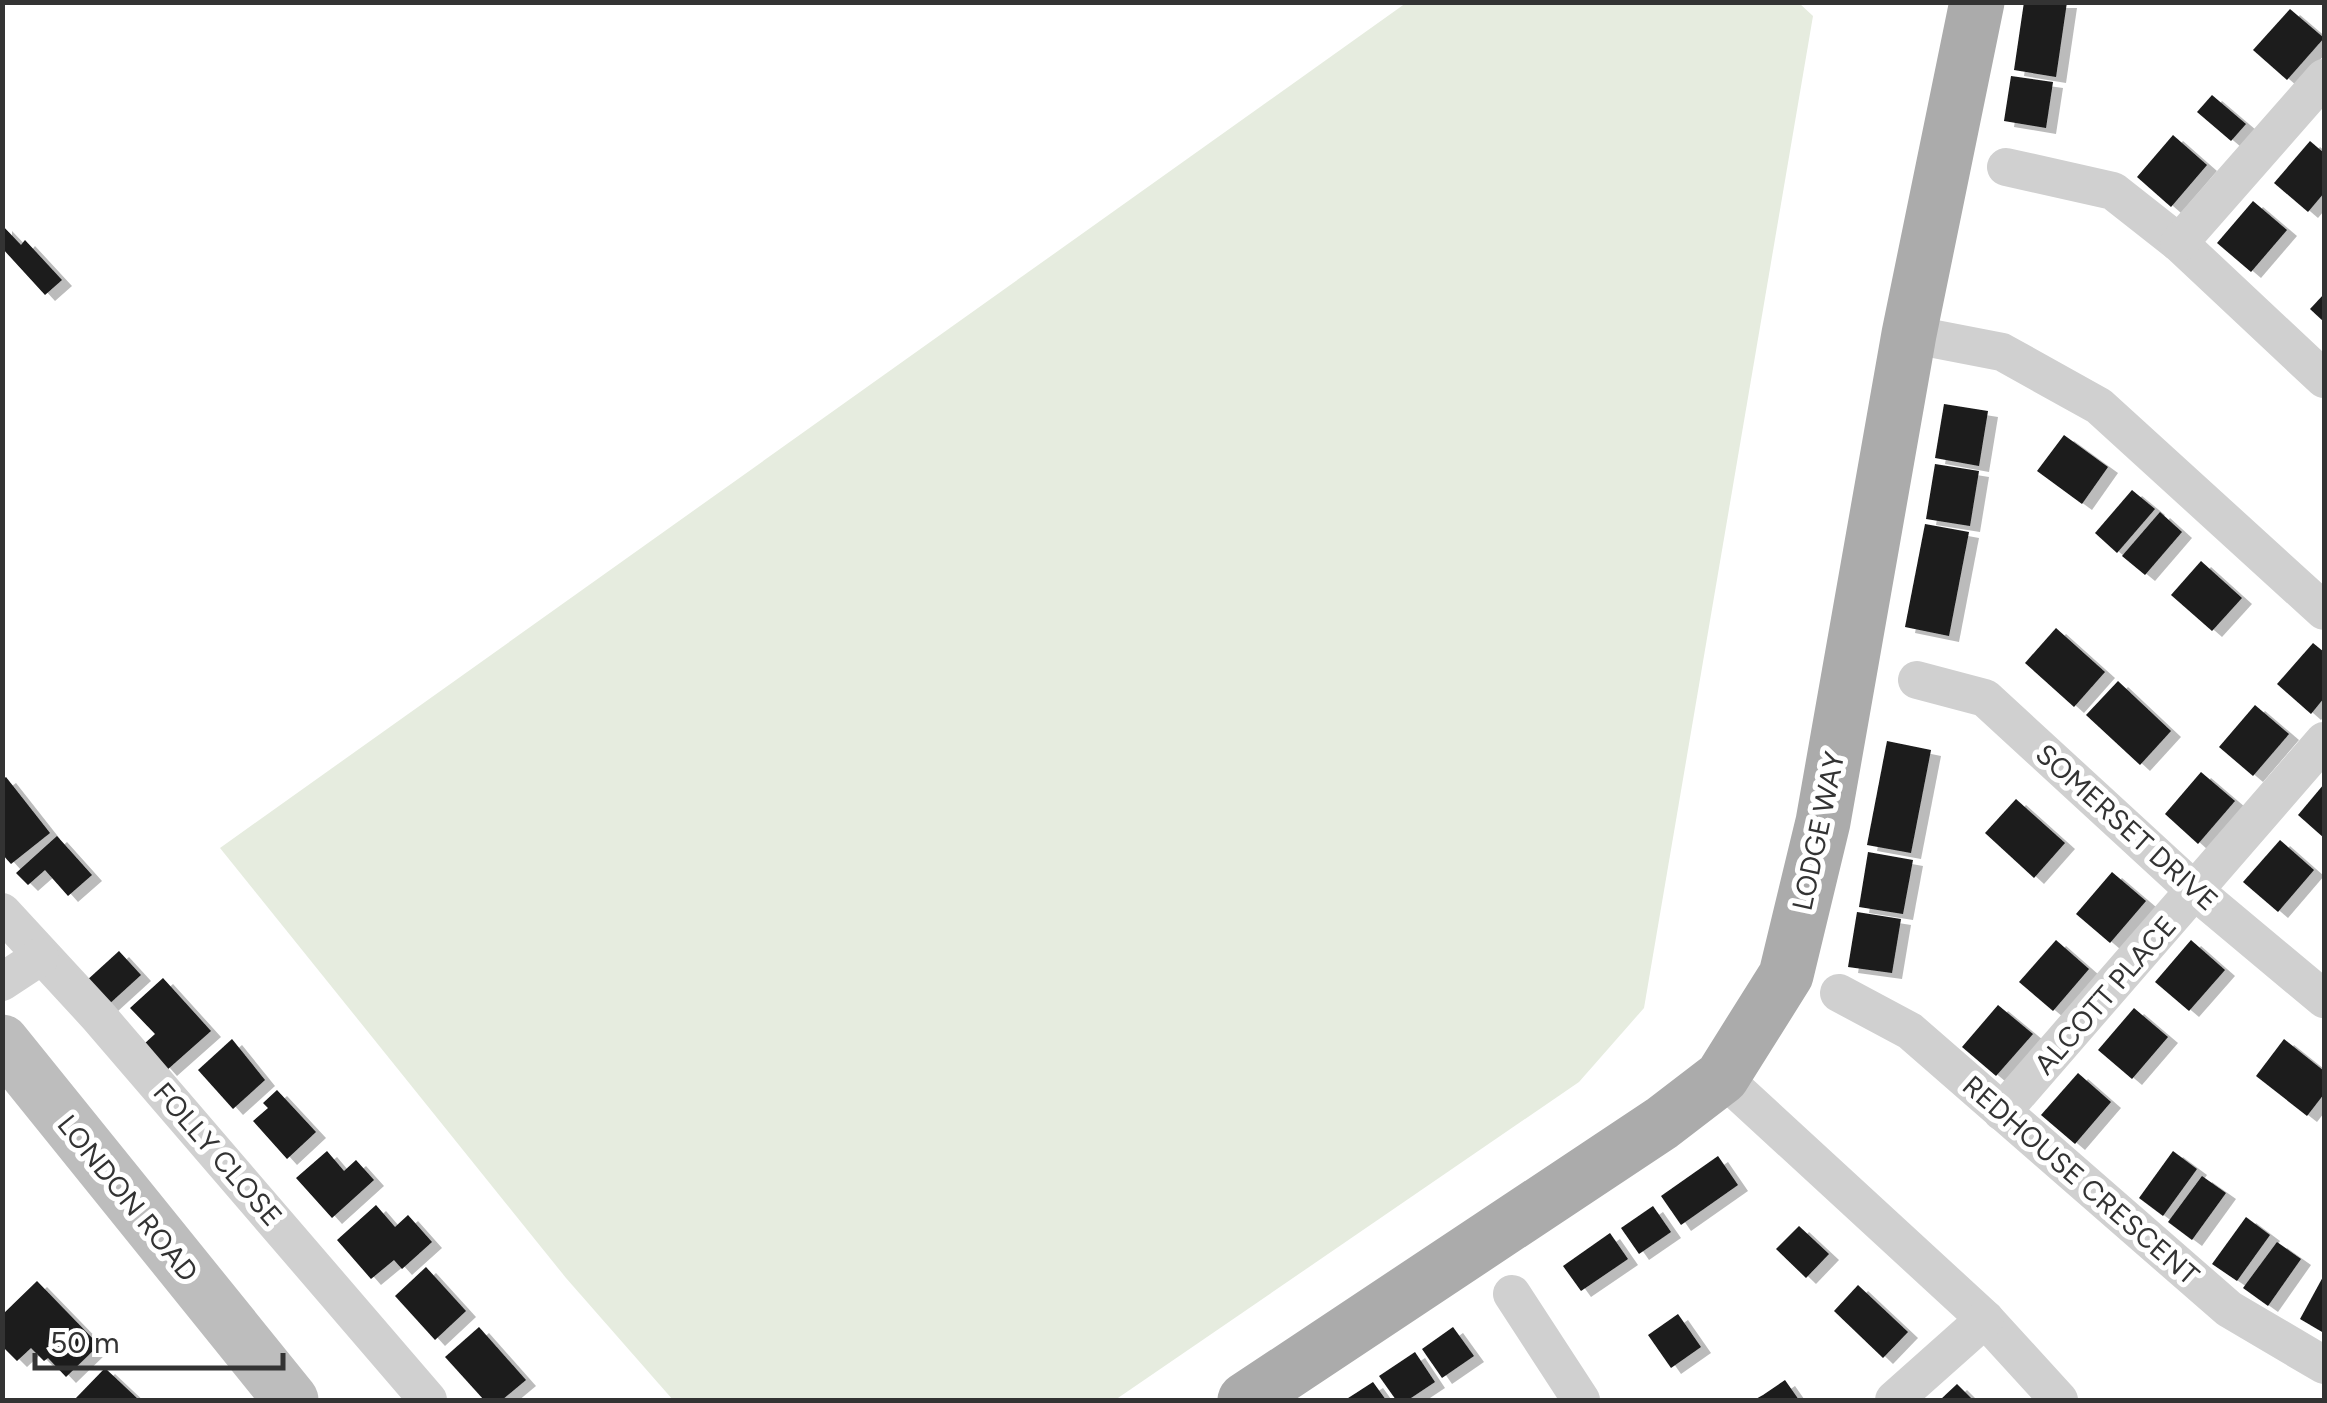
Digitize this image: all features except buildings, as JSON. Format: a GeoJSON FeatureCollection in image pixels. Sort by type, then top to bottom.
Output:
{"type":"FeatureCollection","features":[{"type":"Feature","properties":{"kind":"main road","name":"LODGE WAY"},"geometry":{"type":"LineString","coordinates":[[1245,1400],[1662,1123],[1722,1076],[1786,975],[1823,822],[1908,334],[1977,2]]}},
{"type":"Feature","properties":{"kind":"main road","name":"LONDON ROAD"},"geometry":{"type":"LineString","coordinates":[[2,1042],[291,1400]]}},
{"type":"Feature","properties":{"kind":"street"},"geometry":{"type":"LineString","coordinates":[[2179,243],[2324,78]]}},
{"type":"Feature","properties":{"kind":"street"},"geometry":{"type":"LineString","coordinates":[[2006,167],[2113,191],[2179,243],[2324,380]]}},
{"type":"Feature","properties":{"kind":"street"},"geometry":{"type":"LineString","coordinates":[[1908,334],[2002,352],[2098,406],[2324,612]]}},
{"type":"Feature","properties":{"kind":"street","name":"SOMERSET DRIVE"},"geometry":{"type":"LineString","coordinates":[[1917,680],[1984,698],[2196,892],[2324,998]]}},
{"type":"Feature","properties":{"kind":"street","name":"ALCOTT PLACE"},"geometry":{"type":"LineString","coordinates":[[2002,1112],[2324,742]]}},
{"type":"Feature","properties":{"kind":"street","name":"FOLLY CLOSE"},"geometry":{"type":"LineString","coordinates":[[2,912],[98,1016],[428,1400]]}},
{"type":"Feature","properties":{"kind":"street"},"geometry":{"type":"LineString","coordinates":[[2,982],[40,957]]}},
{"type":"Feature","properties":{"kind":"street","name":"REDHOUSE CRESCENT"},"geometry":{"type":"LineString","coordinates":[[1839,992],[1910,1032],[2230,1309],[2324,1365]]}},
{"type":"Feature","properties":{"kind":"street"},"geometry":{"type":"LineString","coordinates":[[1722,1076],[1985,1319],[2060,1400]]}},
{"type":"Feature","properties":{"kind":"street"},"geometry":{"type":"LineString","coordinates":[[1512,1294],[1581,1400]]}},
{"type":"Feature","properties":{"kind":"street"},"geometry":{"type":"LineString","coordinates":[[1894,1400],[1985,1319]]}},
{"type":"Feature","properties":{"kind":"shaded area"},"geometry":{"type":"Polygon","coordinates":[[[1406,3],[1799,3],[1813,16],[1644,1008],[1579,1082],[1115,1400],[673,1400],[566,1278],[220,848],[1406,3]]]}}]}
